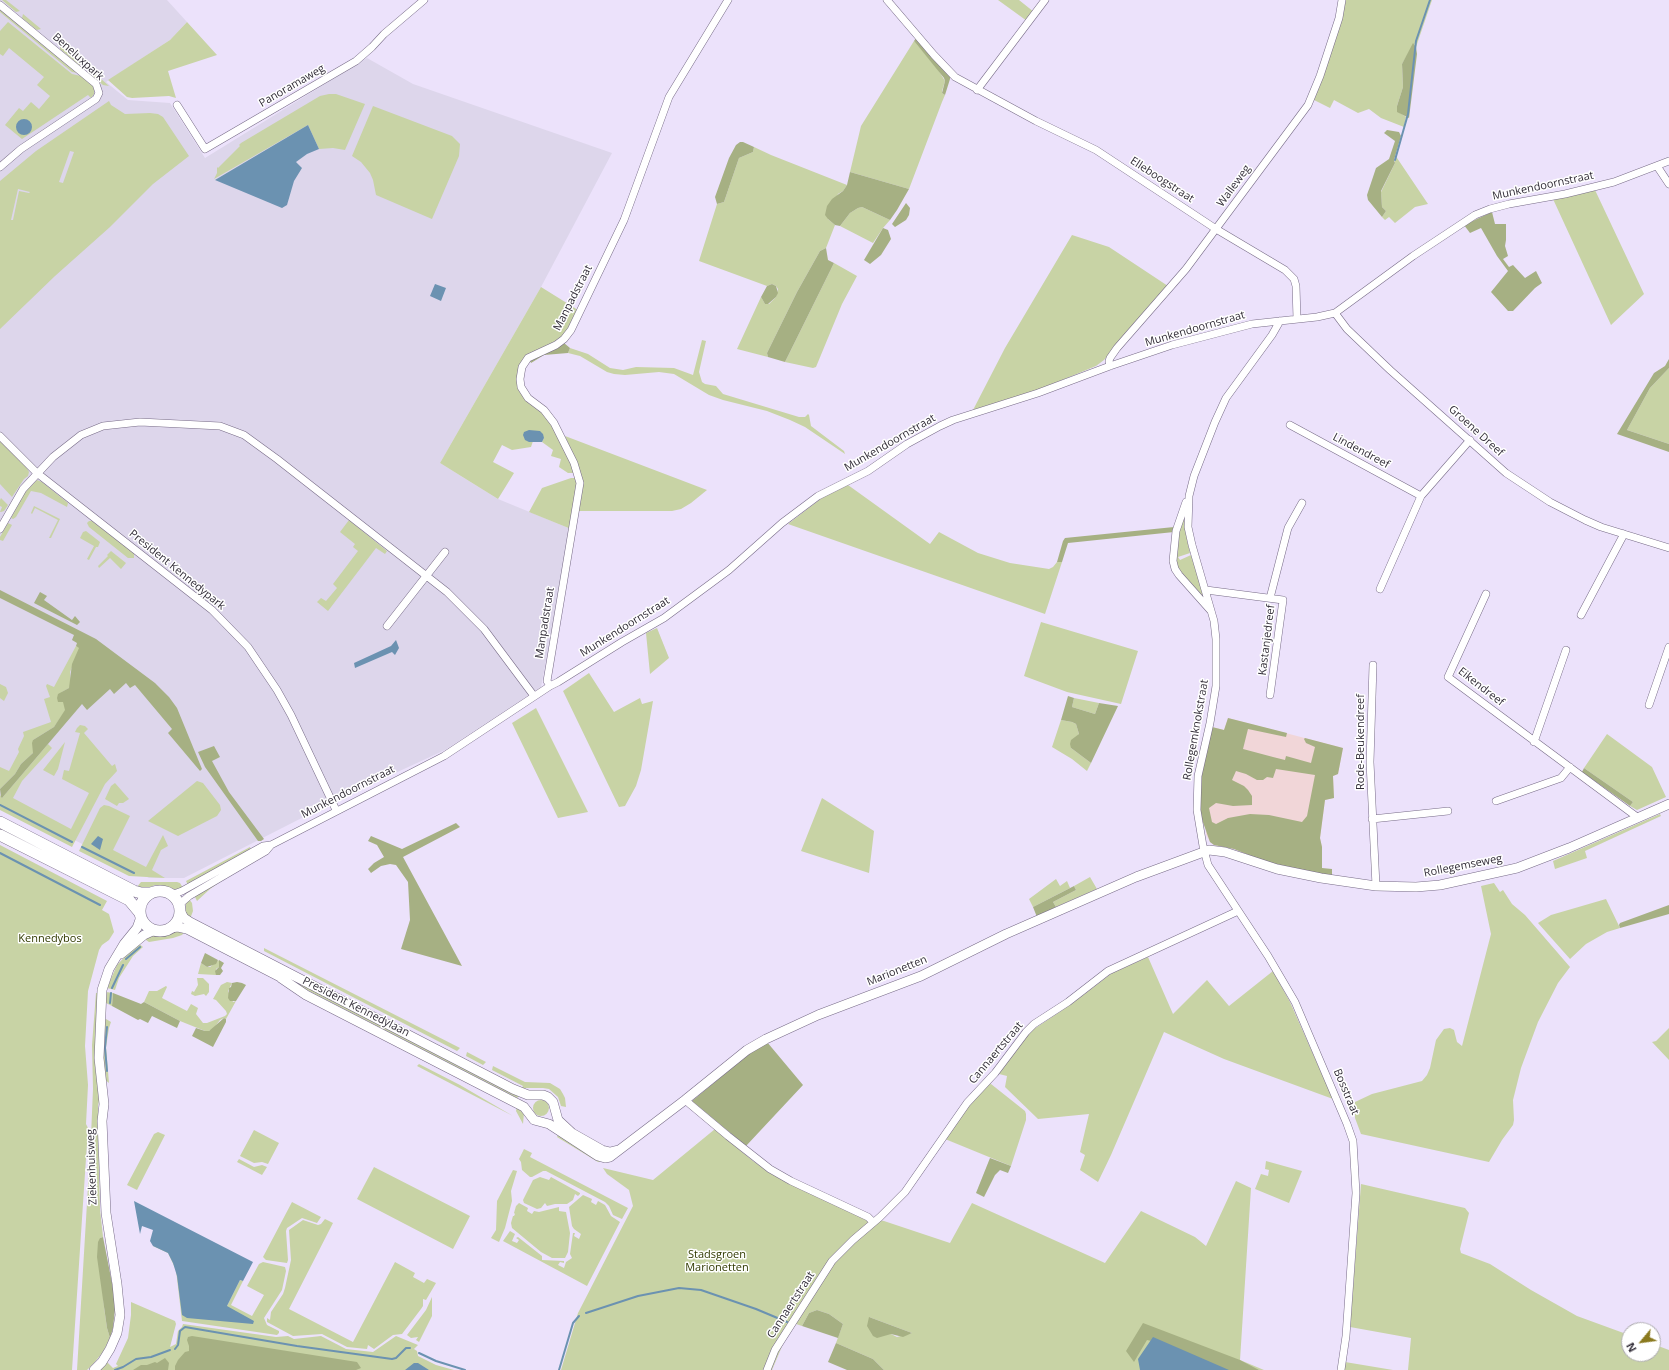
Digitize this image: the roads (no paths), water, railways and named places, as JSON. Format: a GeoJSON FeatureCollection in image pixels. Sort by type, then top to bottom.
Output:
{"type":"FeatureCollection","features":[{"type":"Feature","properties":{"kind":"main road"},"geometry":{"type":"LineString","coordinates":[[0,822],[134,891],[149,894]]}},
{"type":"Feature","properties":{"kind":"main road"},"geometry":{"type":"LineString","coordinates":[[0,836],[125,899],[134,905],[146,926],[155,930]]}},
{"type":"Feature","properties":{"kind":"main road"},"geometry":{"type":"LineString","coordinates":[[140,914],[142,900],[149,894],[160,890],[170,893]]}},
{"type":"Feature","properties":{"kind":"main road","name":"President Kennedylaan"},"geometry":{"type":"LineString","coordinates":[[170,893],[177,900],[180,909]]}},
{"type":"Feature","properties":{"kind":"main road"},"geometry":{"type":"LineString","coordinates":[[170,928],[177,921],[180,909]]}},
{"type":"Feature","properties":{"kind":"main road","name":"President Kennedylaan"},"geometry":{"type":"LineString","coordinates":[[155,930],[163,931],[170,928]]}},
{"type":"Feature","properties":{"kind":"street","name":"Panoramaweg"},"geometry":{"type":"LineString","coordinates":[[178,105],[205,149],[356,61],[384,34],[424,0]]}},
{"type":"Feature","properties":{"kind":"street","name":"Manpadstraat"},"geometry":{"type":"LineString","coordinates":[[550,686],[547,681],[580,483],[574,463],[554,422],[544,410],[528,398],[521,387],[520,379],[522,367],[528,358],[564,340],[571,330],[624,220],[669,97],[728,0]]}},
{"type":"Feature","properties":{"kind":"street","name":"Elleboogstraat"},"geometry":{"type":"LineString","coordinates":[[887,0],[955,77],[977,90],[1096,150],[1216,229],[1277,264],[1294,280],[1296,286],[1297,319]]}},
{"type":"Feature","properties":{"kind":"street"},"geometry":{"type":"LineString","coordinates":[[977,90],[1045,0]]}},
{"type":"Feature","properties":{"kind":"street","name":"Walleweg"},"geometry":{"type":"LineString","coordinates":[[1110,366],[1110,358],[1117,348],[1152,309],[1216,229],[1308,105],[1320,76],[1334,33],[1342,0]]}},
{"type":"Feature","properties":{"kind":"street","name":"Beneluxpark"},"geometry":{"type":"LineString","coordinates":[[0,5],[96,84],[100,92],[96,99],[21,149],[0,168]]}},
{"type":"Feature","properties":{"kind":"street","name":"Munkendoornstraat"},"geometry":{"type":"LineString","coordinates":[[170,893],[174,894],[182,891],[263,846],[271,845],[336,810],[444,756],[534,696],[664,618],[729,570],[818,496],[868,472],[927,432],[953,420],[1038,393],[1172,345],[1252,324],[1317,317],[1335,313],[1449,231],[1480,213],[1509,204],[1565,194],[1614,182],[1669,161]]}},
{"type":"Feature","properties":{"kind":"street"},"geometry":{"type":"LineString","coordinates":[[1657,166],[1669,184]]}},
{"type":"Feature","properties":{"kind":"street","name":"Groene Dreef"},"geometry":{"type":"LineString","coordinates":[[1335,313],[1347,329],[1390,370],[1506,473],[1550,502],[1585,520],[1669,548]]}},
{"type":"Feature","properties":{"kind":"street","name":"Rollegemknokstraat"},"geometry":{"type":"LineString","coordinates":[[1212,612],[1175,569],[1173,561],[1176,531],[1201,456],[1226,398],[1272,335],[1280,321]]}},
{"type":"Feature","properties":{"kind":"street"},"geometry":{"type":"LineString","coordinates":[[0,529],[23,489],[53,457],[81,435],[103,426],[140,422],[220,426],[244,435],[447,592],[484,629],[534,696]]}},
{"type":"Feature","properties":{"kind":"street","name":"Lindendreef"},"geometry":{"type":"LineString","coordinates":[[1290,425],[1421,496]]}},
{"type":"Feature","properties":{"kind":"street"},"geometry":{"type":"LineString","coordinates":[[0,436],[37,473]]}},
{"type":"Feature","properties":{"kind":"street"},"geometry":{"type":"LineString","coordinates":[[1380,589],[1421,496],[1470,440]]}},
{"type":"Feature","properties":{"kind":"street","name":"President Kennedypark"},"geometry":{"type":"LineString","coordinates":[[37,473],[212,610],[248,647],[278,690],[303,738],[336,810]]}},
{"type":"Feature","properties":{"kind":"street","name":"Rollegemknokstraat"},"geometry":{"type":"LineString","coordinates":[[1188,496],[1188,526],[1192,545],[1212,612],[1216,639],[1216,686],[1210,723],[1198,776],[1197,792],[1197,810],[1204,852]]}},
{"type":"Feature","properties":{"kind":"street","name":"Kastanjedreef"},"geometry":{"type":"LineString","coordinates":[[1270,598],[1288,528],[1302,503]]}},
{"type":"Feature","properties":{"kind":"street"},"geometry":{"type":"LineString","coordinates":[[1581,616],[1624,534]]}},
{"type":"Feature","properties":{"kind":"street"},"geometry":{"type":"LineString","coordinates":[[387,626],[445,552]]}},
{"type":"Feature","properties":{"kind":"street","name":"Kastanjedreef"},"geometry":{"type":"LineString","coordinates":[[1206,590],[1283,600],[1270,695]]}},
{"type":"Feature","properties":{"kind":"street","name":"Eikendreef"},"geometry":{"type":"LineString","coordinates":[[1486,594],[1448,677],[1637,818]]}},
{"type":"Feature","properties":{"kind":"street"},"geometry":{"type":"LineString","coordinates":[[1649,705],[1669,647]]}},
{"type":"Feature","properties":{"kind":"street"},"geometry":{"type":"LineString","coordinates":[[1534,742],[1566,650]]}},
{"type":"Feature","properties":{"kind":"street","name":"Rode-Beukendreef"},"geometry":{"type":"LineString","coordinates":[[1373,665],[1370,762],[1376,886]]}},
{"type":"Feature","properties":{"kind":"street"},"geometry":{"type":"LineString","coordinates":[[1496,802],[1561,778],[1570,767]]}},
{"type":"Feature","properties":{"kind":"street","name":"Rollegemseweg"},"geometry":{"type":"LineString","coordinates":[[1204,852],[1213,850],[1224,852],[1277,869],[1321,878],[1376,886],[1416,887],[1440,885],[1517,868],[1569,848],[1669,804]]}},
{"type":"Feature","properties":{"kind":"street"},"geometry":{"type":"LineString","coordinates":[[1372,820],[1448,811]]}},
{"type":"Feature","properties":{"kind":"street","name":"Munkendoornstraat"},"geometry":{"type":"LineString","coordinates":[[180,909],[181,903],[189,896],[266,851],[271,845]]}},
{"type":"Feature","properties":{"kind":"street","name":"Bosstraat"},"geometry":{"type":"LineString","coordinates":[[1204,852],[1208,865],[1268,956],[1295,1002],[1353,1141],[1356,1193],[1346,1336],[1341,1370]]}},
{"type":"Feature","properties":{"kind":"street","name":"Marionetten"},"geometry":{"type":"LineString","coordinates":[[620,1150],[747,1050],[766,1039],[818,1015],[921,976],[1006,934],[1136,877],[1204,852]]}},
{"type":"Feature","properties":{"kind":"street","name":"President Kennedylaan"},"geometry":{"type":"LineString","coordinates":[[180,909],[184,918],[190,922],[513,1089],[528,1095],[543,1095],[550,1098],[553,1102],[554,1110],[560,1122],[576,1136],[602,1150],[610,1152],[620,1150]]}},
{"type":"Feature","properties":{"kind":"street","name":"Cannaertstraat"},"geometry":{"type":"LineString","coordinates":[[767,1370],[775,1350],[832,1261],[905,1192],[967,1103],[996,1073],[1019,1040],[1034,1024],[1068,1002],[1108,971],[1238,911]]}},
{"type":"Feature","properties":{"kind":"street","name":"Ziekenhuisweg"},"geometry":{"type":"LineString","coordinates":[[94,1370],[102,1362],[110,1349],[117,1333],[120,1315],[117,1284],[106,1213],[102,1121],[104,1108],[99,1058],[102,990],[106,975],[124,944],[139,925],[140,914]]}},
{"type":"Feature","properties":{"kind":"street","name":"President Kennedylaan"},"geometry":{"type":"LineString","coordinates":[[170,928],[178,927],[187,929],[524,1104],[534,1120],[556,1129],[601,1158],[609,1158],[620,1150]]}},
{"type":"Feature","properties":{"kind":"street","name":"Ziekenhuisweg"},"geometry":{"type":"LineString","coordinates":[[116,958],[144,935],[155,930]]}},
{"type":"Feature","properties":{"kind":"street"},"geometry":{"type":"LineString","coordinates":[[528,1110],[530,1101],[535,1096]]}},
{"type":"Feature","properties":{"kind":"street"},"geometry":{"type":"LineString","coordinates":[[685,1100],[770,1169],[791,1181],[868,1217],[873,1222]]}},
{"type":"Feature","properties":{"kind":"street"},"geometry":{"type":"LineString","coordinates":[[541,1122],[549,1119],[554,1110]]}},
{"type":"Feature","properties":{"kind":"water"},"geometry":{"type":"Polygon","coordinates":[[[24,119],[30,121],[32,127],[30,133],[24,135],[18,133],[16,127],[18,121],[24,119]]]}},
{"type":"Feature","properties":{"kind":"water"},"geometry":{"type":"Polygon","coordinates":[[[308,125],[319,149],[307,154],[296,162],[302,168],[294,181],[287,205],[282,208],[215,180],[308,125]]]}},
{"type":"Feature","properties":{"kind":"water"},"geometry":{"type":"Polygon","coordinates":[[[435,284],[446,288],[441,301],[430,296],[435,284]]]}},
{"type":"Feature","properties":{"kind":"water"},"geometry":{"type":"Polygon","coordinates":[[[529,430],[540,431],[544,438],[542,442],[529,442],[525,440],[523,435],[524,432],[529,430]]]}},
{"type":"Feature","properties":{"kind":"water"},"geometry":{"type":"Polygon","coordinates":[[[396,640],[399,648],[395,655],[392,652],[355,668],[354,663],[391,646],[396,640]]]}},
{"type":"Feature","properties":{"kind":"water"},"geometry":{"type":"Polygon","coordinates":[[[98,836],[103,839],[100,850],[91,844],[98,836]]]}},
{"type":"Feature","properties":{"kind":"water"},"geometry":{"type":"Polygon","coordinates":[[[134,1201],[253,1262],[243,1281],[240,1280],[227,1306],[254,1321],[253,1324],[187,1318],[182,1315],[177,1276],[173,1263],[168,1253],[153,1246],[150,1241],[153,1230],[142,1226],[140,1234],[134,1201]]]}},
{"type":"Feature","properties":{"kind":"water"},"geometry":{"type":"Polygon","coordinates":[[[1153,1337],[1229,1370],[1140,1370],[1138,1359],[1153,1337]]]}},
{"type":"Feature","properties":{"kind":"water"},"geometry":{"type":"Polygon","coordinates":[[[414,1363],[418,1363],[429,1370],[405,1370],[414,1363]]]}},
{"type":"Feature","properties":{"kind":"waterway"},"geometry":{"type":"LineString","coordinates":[[1395,160],[1408,114],[1416,41],[1430,0]]}},
{"type":"Feature","properties":{"kind":"waterway"},"geometry":{"type":"LineString","coordinates":[[0,805],[72,842]]}},
{"type":"Feature","properties":{"kind":"waterway"},"geometry":{"type":"LineString","coordinates":[[82,847],[134,873]]}},
{"type":"Feature","properties":{"kind":"waterway"},"geometry":{"type":"LineString","coordinates":[[0,853],[100,905]]}},
{"type":"Feature","properties":{"kind":"waterway"},"geometry":{"type":"LineString","coordinates":[[126,959],[140,947]]}},
{"type":"Feature","properties":{"kind":"waterway"},"geometry":{"type":"LineString","coordinates":[[112,988],[123,965]]}},
{"type":"Feature","properties":{"kind":"waterway"},"geometry":{"type":"LineString","coordinates":[[110,1003],[111,993]]}},
{"type":"Feature","properties":{"kind":"waterway"},"geometry":{"type":"LineString","coordinates":[[107,1027],[105,1048],[107,1071]]}},
{"type":"Feature","properties":{"kind":"waterway"},"geometry":{"type":"LineString","coordinates":[[586,1313],[638,1296],[679,1288],[701,1290],[756,1309],[787,1322]]}},
{"type":"Feature","properties":{"kind":"waterway"},"geometry":{"type":"LineString","coordinates":[[559,1370],[573,1323],[579,1316]]}},
{"type":"Feature","properties":{"kind":"waterway"},"geometry":{"type":"LineString","coordinates":[[175,1349],[178,1345],[180,1331],[185,1327],[297,1346],[392,1359],[396,1358],[406,1348],[410,1348]]}},
{"type":"Feature","properties":{"kind":"waterway"},"geometry":{"type":"LineString","coordinates":[[115,1370],[136,1359],[151,1357],[170,1350]]}},
{"type":"Feature","properties":{"kind":"waterway"},"geometry":{"type":"LineString","coordinates":[[419,1353],[436,1361],[465,1370]]}},
{"type":"Feature","properties":{"kind":"park label","name":"Kennedybos"},"geometry":{"type":"Point","coordinates":[50,939]}},
{"type":"Feature","properties":{"kind":"park label","name":"Stadsgroen Marionetten"},"geometry":{"type":"Point","coordinates":[717,1261]}}]}
